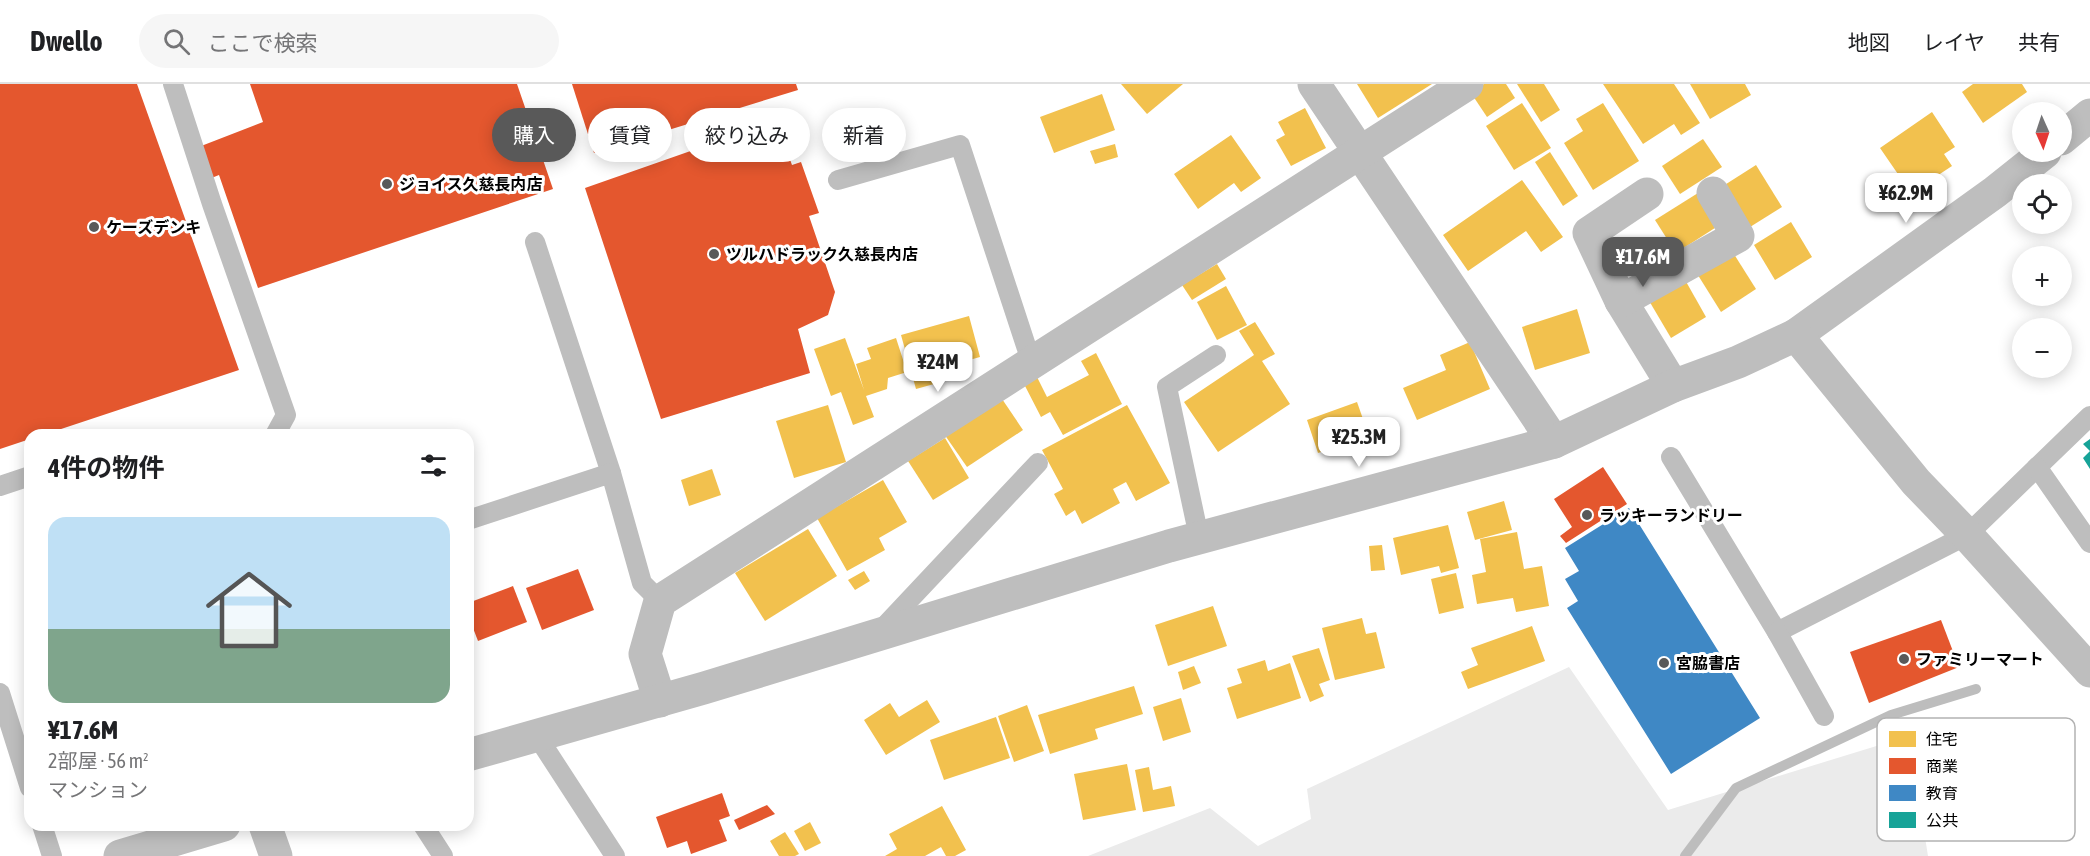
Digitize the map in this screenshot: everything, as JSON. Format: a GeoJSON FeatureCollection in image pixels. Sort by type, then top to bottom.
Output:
{"type":"FeatureCollection","features":[{"type":"Feature","properties":{"kind":"street"},"geometry":{"type":"LineString","coordinates":[[1314,84],[1554,442]]}},
{"type":"Feature","properties":{"kind":"street"},"geometry":{"type":"LineString","coordinates":[[660,701],[645,654],[660,601],[1467,84]]}},
{"type":"Feature","properties":{"kind":"street"},"geometry":{"type":"LineString","coordinates":[[2072,130],[2090,115]]}},
{"type":"Feature","properties":{"kind":"street"},"geometry":{"type":"LineString","coordinates":[[474,753],[660,701],[1199,537],[1554,442],[1673,386],[1738,362],[1796,334],[1995,192],[2032,162]]}},
{"type":"Feature","properties":{"kind":"street"},"geometry":{"type":"LineString","coordinates":[[1621,301],[1738,236],[1713,193]]}},
{"type":"Feature","properties":{"kind":"street"},"geometry":{"type":"LineString","coordinates":[[1647,194],[1589,233],[1621,301],[1673,386]]}},
{"type":"Feature","properties":{"kind":"street"},"geometry":{"type":"LineString","coordinates":[[1796,334],[1916,482],[2090,671]]}},
{"type":"Feature","properties":{"kind":"street"},"geometry":{"type":"LineString","coordinates":[[120,856],[204,831]]}},
{"type":"Feature","properties":{"kind":"street"},"geometry":{"type":"LineString","coordinates":[[267,831],[276,856]]}},
{"type":"Feature","properties":{"kind":"lane"},"geometry":{"type":"LineString","coordinates":[[173,84],[286,416],[278,429]]}},
{"type":"Feature","properties":{"kind":"lane"},"geometry":{"type":"LineString","coordinates":[[838,180],[960,145],[1032,364]]}},
{"type":"Feature","properties":{"kind":"lane"},"geometry":{"type":"LineString","coordinates":[[535,242],[611,473],[642,583],[660,601]]}},
{"type":"Feature","properties":{"kind":"lane"},"geometry":{"type":"LineString","coordinates":[[1199,537],[1167,387],[1216,355]]}},
{"type":"Feature","properties":{"kind":"lane"},"geometry":{"type":"LineString","coordinates":[[1777,632],[1967,535],[2090,416]]}},
{"type":"Feature","properties":{"kind":"lane"},"geometry":{"type":"LineString","coordinates":[[1671,456],[1777,632],[1824,716]]}},
{"type":"Feature","properties":{"kind":"lane"},"geometry":{"type":"LineString","coordinates":[[875,636],[1038,464]]}},
{"type":"Feature","properties":{"kind":"lane"},"geometry":{"type":"LineString","coordinates":[[2037,467],[2090,543]]}},
{"type":"Feature","properties":{"kind":"lane"},"geometry":{"type":"LineString","coordinates":[[474,518],[611,473]]}},
{"type":"Feature","properties":{"kind":"lane"},"geometry":{"type":"LineString","coordinates":[[0,486],[24,478]]}},
{"type":"Feature","properties":{"kind":"lane"},"geometry":{"type":"LineString","coordinates":[[0,693],[24,769]]}},
{"type":"Feature","properties":{"kind":"lane"},"geometry":{"type":"LineString","coordinates":[[537,736],[615,856]]}},
{"type":"Feature","properties":{"kind":"lane"},"geometry":{"type":"LineString","coordinates":[[44,831],[52,856]]}},
{"type":"Feature","properties":{"kind":"lane"},"geometry":{"type":"LineString","coordinates":[[427,831],[443,856]]}},
{"type":"Feature","properties":{"kind":"shaded area"},"geometry":{"type":"Polygon","coordinates":[[[1569,667],[1668,810],[1877,746],[1877,841],[1926,841],[1928,856],[1088,856],[1210,808],[1258,846],[1311,819],[1307,789],[1569,667]]]}},
{"type":"Feature","properties":{"kind":"building: 住宅"},"geometry":{"type":"Polygon","coordinates":[[[1121,84],[1183,84],[1147,114],[1121,84]]]}},
{"type":"Feature","properties":{"kind":"building: 住宅"},"geometry":{"type":"Polygon","coordinates":[[[1357,84],[1432,84],[1378,118],[1357,84]]]}},
{"type":"Feature","properties":{"kind":"building: 住宅"},"geometry":{"type":"Polygon","coordinates":[[[1484,84],[1506,84],[1515,98],[1487,117],[1471,93],[1484,84]]]}},
{"type":"Feature","properties":{"kind":"building: 住宅"},"geometry":{"type":"Polygon","coordinates":[[[1517,84],[1544,84],[1560,110],[1541,122],[1517,84]]]}},
{"type":"Feature","properties":{"kind":"building: 住宅"},"geometry":{"type":"Polygon","coordinates":[[[1603,84],[1674,84],[1700,123],[1681,135],[1674,124],[1643,144],[1603,84]]]}},
{"type":"Feature","properties":{"kind":"building: 住宅"},"geometry":{"type":"Polygon","coordinates":[[[1690,84],[1745,84],[1751,95],[1710,119],[1690,84]]]}},
{"type":"Feature","properties":{"kind":"building: 住宅"},"geometry":{"type":"Polygon","coordinates":[[[1973,84],[2022,84],[2027,92],[1983,123],[1962,92],[1973,84]]]}},
{"type":"Feature","properties":{"kind":"building: 住宅"},"geometry":{"type":"Polygon","coordinates":[[[1102,94],[1115,130],[1054,153],[1040,117],[1102,94]]]}},
{"type":"Feature","properties":{"kind":"building: 住宅"},"geometry":{"type":"Polygon","coordinates":[[[1522,103],[1551,148],[1514,170],[1486,126],[1522,103]]]}},
{"type":"Feature","properties":{"kind":"building: 住宅"},"geometry":{"type":"Polygon","coordinates":[[[1603,103],[1639,161],[1593,190],[1564,143],[1583,131],[1576,119],[1603,103]]]}},
{"type":"Feature","properties":{"kind":"building: 住宅"},"geometry":{"type":"Polygon","coordinates":[[[1305,108],[1326,148],[1291,166],[1276,140],[1285,135],[1278,122],[1305,108]]]}},
{"type":"Feature","properties":{"kind":"building: 住宅"},"geometry":{"type":"Polygon","coordinates":[[[1932,112],[1955,147],[1944,154],[1952,166],[1911,193],[1880,148],[1932,112]]]}},
{"type":"Feature","properties":{"kind":"building: 住宅"},"geometry":{"type":"Polygon","coordinates":[[[1231,135],[1261,178],[1241,192],[1234,183],[1198,209],[1174,174],[1231,135]]]}},
{"type":"Feature","properties":{"kind":"building: 住宅"},"geometry":{"type":"Polygon","coordinates":[[[1703,139],[1722,167],[1680,194],[1662,166],[1703,139]]]}},
{"type":"Feature","properties":{"kind":"building: 住宅"},"geometry":{"type":"Polygon","coordinates":[[[1115,144],[1118,157],[1095,164],[1090,151],[1115,144]]]}},
{"type":"Feature","properties":{"kind":"building: 住宅"},"geometry":{"type":"Polygon","coordinates":[[[1550,152],[1578,196],[1563,206],[1535,162],[1550,152]]]}},
{"type":"Feature","properties":{"kind":"building: 住宅"},"geometry":{"type":"Polygon","coordinates":[[[1756,165],[1782,207],[1750,227],[1723,186],[1756,165]]]}},
{"type":"Feature","properties":{"kind":"building: 住宅"},"geometry":{"type":"Polygon","coordinates":[[[1522,180],[1563,237],[1541,252],[1526,231],[1468,271],[1443,235],[1522,180]]]}},
{"type":"Feature","properties":{"kind":"building: 住宅"},"geometry":{"type":"Polygon","coordinates":[[[1698,193],[1718,226],[1676,253],[1655,220],[1698,193]]]}},
{"type":"Feature","properties":{"kind":"building: 住宅"},"geometry":{"type":"Polygon","coordinates":[[[1791,222],[1812,257],[1775,280],[1754,245],[1791,222]]]}},
{"type":"Feature","properties":{"kind":"building: 住宅"},"geometry":{"type":"Polygon","coordinates":[[[1732,251],[1756,289],[1721,312],[1696,272],[1732,251]]]}},
{"type":"Feature","properties":{"kind":"building: 住宅"},"geometry":{"type":"Polygon","coordinates":[[[1217,264],[1226,279],[1192,300],[1182,285],[1217,264]]]}},
{"type":"Feature","properties":{"kind":"building: 住宅"},"geometry":{"type":"Polygon","coordinates":[[[1684,278],[1706,317],[1671,338],[1648,299],[1684,278]]]}},
{"type":"Feature","properties":{"kind":"building: 住宅"},"geometry":{"type":"Polygon","coordinates":[[[1226,286],[1247,325],[1217,340],[1197,302],[1226,286]]]}},
{"type":"Feature","properties":{"kind":"building: 住宅"},"geometry":{"type":"Polygon","coordinates":[[[1577,309],[1590,353],[1535,370],[1522,327],[1577,309]]]}},
{"type":"Feature","properties":{"kind":"building: 住宅"},"geometry":{"type":"Polygon","coordinates":[[[969,316],[980,357],[930,371],[934,384],[916,389],[901,335],[969,316]]]}},
{"type":"Feature","properties":{"kind":"building: 住宅"},"geometry":{"type":"Polygon","coordinates":[[[1255,322],[1275,354],[1262,361],[1290,404],[1218,452],[1184,402],[1254,355],[1239,331],[1255,322]]]}},
{"type":"Feature","properties":{"kind":"building: 住宅"},"geometry":{"type":"Polygon","coordinates":[[[845,338],[864,390],[856,364],[871,359],[867,348],[896,338],[907,372],[888,378],[887,389],[866,396],[874,417],[853,425],[841,392],[831,396],[814,349],[845,338]]]}},
{"type":"Feature","properties":{"kind":"building: 住宅"},"geometry":{"type":"Polygon","coordinates":[[[1470,342],[1490,389],[1417,420],[1403,388],[1446,370],[1440,355],[1470,342]]]}},
{"type":"Feature","properties":{"kind":"building: 住宅"},"geometry":{"type":"Polygon","coordinates":[[[1096,353],[1122,404],[1063,435],[1050,412],[1041,417],[1024,384],[1037,377],[1047,397],[1089,375],[1081,361],[1096,353]]]}},
{"type":"Feature","properties":{"kind":"building: 住宅"},"geometry":{"type":"Polygon","coordinates":[[[998,393],[1023,430],[967,467],[942,431],[998,393]]]}},
{"type":"Feature","properties":{"kind":"building: 住宅"},"geometry":{"type":"Polygon","coordinates":[[[1357,402],[1369,436],[1318,453],[1307,420],[1357,402]]]}},
{"type":"Feature","properties":{"kind":"building: 住宅"},"geometry":{"type":"Polygon","coordinates":[[[828,405],[846,462],[794,478],[776,421],[828,405]]]}},
{"type":"Feature","properties":{"kind":"building: 住宅"},"geometry":{"type":"Polygon","coordinates":[[[1127,405],[1170,483],[1136,501],[1126,482],[1113,489],[1120,503],[1082,524],[1075,510],[1066,516],[1054,494],[1063,489],[1042,450],[1127,405]]]}},
{"type":"Feature","properties":{"kind":"building: 住宅"},"geometry":{"type":"Polygon","coordinates":[[[945,438],[969,478],[933,500],[908,461],[945,438]]]}},
{"type":"Feature","properties":{"kind":"building: 住宅"},"geometry":{"type":"Polygon","coordinates":[[[712,469],[721,495],[689,506],[681,480],[712,469]]]}},
{"type":"Feature","properties":{"kind":"building: 住宅"},"geometry":{"type":"Polygon","coordinates":[[[883,480],[907,522],[879,538],[885,550],[847,571],[817,518],[883,480]]]}},
{"type":"Feature","properties":{"kind":"building: 住宅"},"geometry":{"type":"Polygon","coordinates":[[[1504,501],[1512,530],[1475,540],[1467,512],[1504,501]]]}},
{"type":"Feature","properties":{"kind":"building: 住宅"},"geometry":{"type":"Polygon","coordinates":[[[1448,525],[1459,568],[1441,573],[1439,566],[1401,575],[1393,538],[1448,525]]]}},
{"type":"Feature","properties":{"kind":"building: 住宅"},"geometry":{"type":"Polygon","coordinates":[[[808,529],[837,576],[765,621],[735,573],[808,529]]]}},
{"type":"Feature","properties":{"kind":"building: 住宅"},"geometry":{"type":"Polygon","coordinates":[[[1517,532],[1524,569],[1542,566],[1549,606],[1516,612],[1513,598],[1477,604],[1472,575],[1486,572],[1480,539],[1517,532]]]}},
{"type":"Feature","properties":{"kind":"building: 住宅"},"geometry":{"type":"Polygon","coordinates":[[[1382,545],[1385,570],[1371,571],[1369,546],[1382,545]]]}},
{"type":"Feature","properties":{"kind":"building: 住宅"},"geometry":{"type":"Polygon","coordinates":[[[864,571],[870,581],[855,590],[848,580],[864,571]]]}},
{"type":"Feature","properties":{"kind":"building: 住宅"},"geometry":{"type":"Polygon","coordinates":[[[1456,573],[1464,608],[1439,614],[1431,579],[1456,573]]]}},
{"type":"Feature","properties":{"kind":"building: 住宅"},"geometry":{"type":"Polygon","coordinates":[[[1213,606],[1227,646],[1168,666],[1155,625],[1213,606]]]}},
{"type":"Feature","properties":{"kind":"building: 住宅"},"geometry":{"type":"Polygon","coordinates":[[[1362,618],[1366,634],[1376,632],[1385,668],[1335,680],[1322,628],[1362,618]]]}},
{"type":"Feature","properties":{"kind":"building: 住宅"},"geometry":{"type":"Polygon","coordinates":[[[1532,626],[1545,661],[1468,689],[1461,672],[1478,665],[1471,648],[1532,626]]]}},
{"type":"Feature","properties":{"kind":"building: 住宅"},"geometry":{"type":"Polygon","coordinates":[[[1319,648],[1330,680],[1319,684],[1324,696],[1310,702],[1292,656],[1319,648]]]}},
{"type":"Feature","properties":{"kind":"building: 住宅"},"geometry":{"type":"Polygon","coordinates":[[[1265,660],[1268,671],[1290,663],[1301,698],[1237,719],[1227,688],[1242,683],[1237,669],[1265,660]]]}},
{"type":"Feature","properties":{"kind":"building: 住宅"},"geometry":{"type":"Polygon","coordinates":[[[1194,666],[1201,683],[1183,690],[1178,672],[1194,666]]]}},
{"type":"Feature","properties":{"kind":"building: 住宅"},"geometry":{"type":"Polygon","coordinates":[[[1134,686],[1143,714],[1095,729],[1098,739],[1050,754],[1038,715],[1134,686]]]}},
{"type":"Feature","properties":{"kind":"building: 住宅"},"geometry":{"type":"Polygon","coordinates":[[[1181,698],[1191,732],[1163,741],[1153,707],[1181,698]]]}},
{"type":"Feature","properties":{"kind":"building: 住宅"},"geometry":{"type":"Polygon","coordinates":[[[927,700],[940,722],[886,755],[864,720],[890,703],[899,717],[927,700]]]}},
{"type":"Feature","properties":{"kind":"building: 住宅"},"geometry":{"type":"Polygon","coordinates":[[[1027,705],[1044,751],[1014,762],[998,716],[1027,705]]]}},
{"type":"Feature","properties":{"kind":"building: 住宅"},"geometry":{"type":"Polygon","coordinates":[[[996,717],[1010,758],[944,780],[930,740],[996,717]]]}},
{"type":"Feature","properties":{"kind":"building: 住宅"},"geometry":{"type":"Polygon","coordinates":[[[1127,764],[1136,810],[1083,820],[1074,774],[1127,764]]]}},
{"type":"Feature","properties":{"kind":"building: 住宅"},"geometry":{"type":"Polygon","coordinates":[[[1149,767],[1153,790],[1171,786],[1175,806],[1143,812],[1135,770],[1149,767]]]}},
{"type":"Feature","properties":{"kind":"building: 住宅"},"geometry":{"type":"Polygon","coordinates":[[[942,806],[966,850],[955,856],[946,856],[941,847],[925,856],[885,856],[897,849],[889,834],[942,806]]]}},
{"type":"Feature","properties":{"kind":"building: 住宅"},"geometry":{"type":"Polygon","coordinates":[[[810,822],[821,843],[805,851],[794,831],[810,822]]]}},
{"type":"Feature","properties":{"kind":"building: 住宅"},"geometry":{"type":"Polygon","coordinates":[[[785,832],[799,854],[779,856],[770,841],[785,832]]]}},
{"type":"Feature","properties":{"kind":"building: 商業","name":"ケーズデンキ"},"geometry":{"type":"Polygon","coordinates":[[[0,84],[137,84],[239,370],[61,429],[24,429],[24,441],[0,449],[0,84]]]}},
{"type":"Feature","properties":{"kind":"building: 商業","name":"ジョイス久慈長内店"},"geometry":{"type":"Polygon","coordinates":[[[250,84],[517,84],[525,108],[492,108],[492,162],[544,162],[553,189],[258,288],[219,175],[209,179],[196,148],[263,122],[250,84]]]}},
{"type":"Feature","properties":{"kind":"building: 商業"},"geometry":{"type":"Polygon","coordinates":[[[572,84],[796,84],[798,90],[740,108],[684,108],[684,125],[672,129],[672,108],[588,108],[588,134],[572,84]]]}},
{"type":"Feature","properties":{"kind":"building: 商業","name":"ツルハドラック久慈長内店"},"geometry":{"type":"Polygon","coordinates":[[[684,153],[684,162],[791,162],[792,165],[801,162],[819,213],[809,216],[835,292],[828,315],[798,329],[810,373],[661,419],[585,188],[659,162],[672,162],[672,157],[684,153]]]}},
{"type":"Feature","properties":{"kind":"building: 商業","name":"ラッキーランドリー"},"geometry":{"type":"Polygon","coordinates":[[[1603,467],[1627,504],[1566,543],[1560,536],[1572,527],[1554,499],[1603,467]]]}},
{"type":"Feature","properties":{"kind":"building: 商業"},"geometry":{"type":"Polygon","coordinates":[[[578,569],[594,610],[542,630],[526,588],[578,569]]]}},
{"type":"Feature","properties":{"kind":"building: 商業"},"geometry":{"type":"Polygon","coordinates":[[[513,586],[527,622],[478,641],[474,631],[474,601],[513,586]]]}},
{"type":"Feature","properties":{"kind":"building: 商業","name":"ファミリーマート"},"geometry":{"type":"Polygon","coordinates":[[[1941,620],[1959,667],[1869,703],[1850,652],[1941,620]]]}},
{"type":"Feature","properties":{"kind":"building: 商業"},"geometry":{"type":"Polygon","coordinates":[[[722,793],[730,816],[719,820],[727,841],[691,854],[687,841],[667,848],[656,817],[722,793]]]}},
{"type":"Feature","properties":{"kind":"building: 商業"},"geometry":{"type":"Polygon","coordinates":[[[767,805],[775,814],[739,830],[734,820],[767,805]]]}},
{"type":"Feature","properties":{"kind":"building: 教育","name":"宮脇書店"},"geometry":{"type":"Polygon","coordinates":[[[1629,508],[1760,718],[1671,774],[1567,608],[1578,601],[1565,579],[1579,571],[1565,548],[1629,508]]]}},
{"type":"Feature","properties":{"kind":"building: 公共"},"geometry":{"type":"Polygon","coordinates":[[[2090,439],[2090,451],[2083,444],[2090,439]]]}},
{"type":"Feature","properties":{"kind":"building: 公共"},"geometry":{"type":"Polygon","coordinates":[[[2090,451],[2090,469],[2083,458],[2090,451]]]}},
{"type":"Feature","properties":{"kind":"waterway"},"geometry":{"type":"LineString","coordinates":[[1885,718],[1976,689]]}},
{"type":"Feature","properties":{"kind":"waterway"},"geometry":{"type":"LineString","coordinates":[[1685,856],[1736,788],[1877,722]]}},
{"type":"Feature","properties":{"kind":"place","name":"ジョイス久慈長内店"},"geometry":{"type":"Point","coordinates":[387,184]}},
{"type":"Feature","properties":{"kind":"place","name":"ケーズデンキ"},"geometry":{"type":"Point","coordinates":[94,227]}},
{"type":"Feature","properties":{"kind":"place","name":"ツルハドラック久慈長内店"},"geometry":{"type":"Point","coordinates":[714,254]}},
{"type":"Feature","properties":{"kind":"place","name":"ラッキーランドリー"},"geometry":{"type":"Point","coordinates":[1587,515]}},
{"type":"Feature","properties":{"kind":"place","name":"ファミリーマート"},"geometry":{"type":"Point","coordinates":[1904,659]}},
{"type":"Feature","properties":{"kind":"place","name":"宮脇書店"},"geometry":{"type":"Point","coordinates":[1664,663]}}]}
